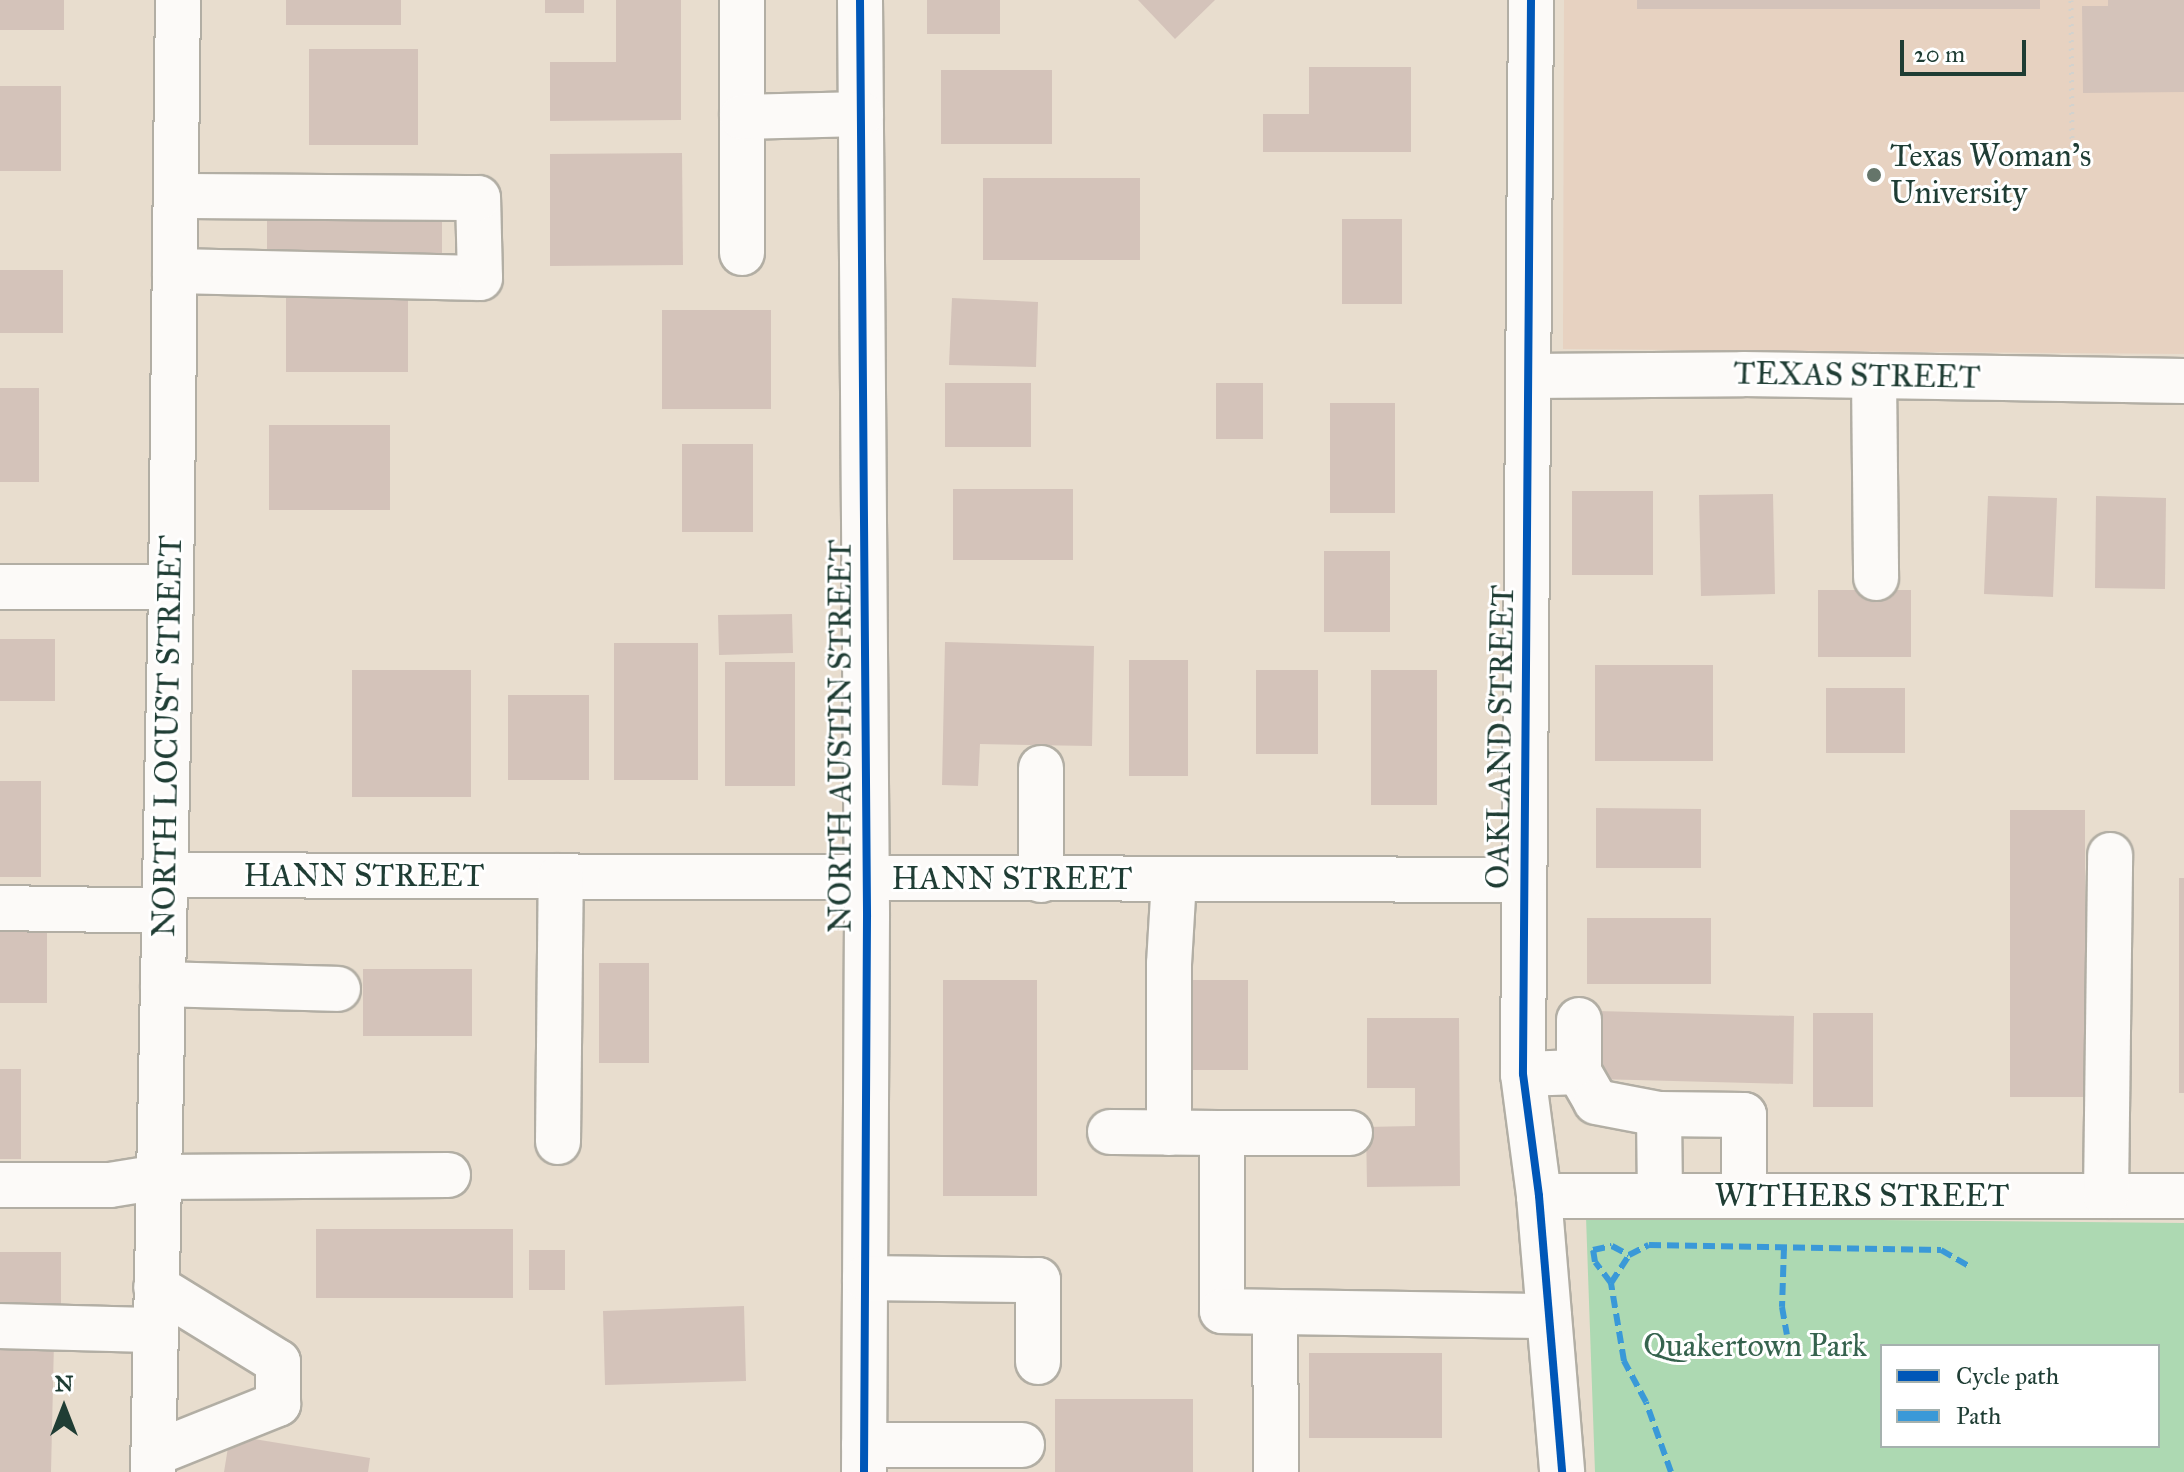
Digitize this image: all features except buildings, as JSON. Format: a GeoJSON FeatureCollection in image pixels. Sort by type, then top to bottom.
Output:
{"type":"FeatureCollection","features":[{"type":"Feature","properties":{"kind":"street","name":"NORTH LOCUST STREET"},"geometry":{"type":"LineString","coordinates":[[153,1463],[171,587],[178,0]]}},
{"type":"Feature","properties":{"kind":"street"},"geometry":{"type":"LineString","coordinates":[[742,0],[742,253]]}},
{"type":"Feature","properties":{"kind":"street","name":"NORTH AUSTIN STREET"},"geometry":{"type":"LineString","coordinates":[[860,0],[866,879],[864,1459]]}},
{"type":"Feature","properties":{"kind":"street","name":"OAKLAND STREET"},"geometry":{"type":"LineString","coordinates":[[1531,0],[1523,1074],[1539,1196],[1562,1472]]}},
{"type":"Feature","properties":{"kind":"street"},"geometry":{"type":"LineString","coordinates":[[742,117],[861,114]]}},
{"type":"Feature","properties":{"kind":"street"},"geometry":{"type":"LineString","coordinates":[[175,271],[480,278],[478,198],[176,196]]}},
{"type":"Feature","properties":{"kind":"street","name":"TEXAS STREET"},"geometry":{"type":"LineString","coordinates":[[1530,376],[1874,376],[2184,381]]}},
{"type":"Feature","properties":{"kind":"street"},"geometry":{"type":"LineString","coordinates":[[1874,376],[1876,578]]}},
{"type":"Feature","properties":{"kind":"street"},"geometry":{"type":"LineString","coordinates":[[0,587],[171,587]]}},
{"type":"Feature","properties":{"kind":"street"},"geometry":{"type":"LineString","coordinates":[[1041,768],[1041,880]]}},
{"type":"Feature","properties":{"kind":"street"},"geometry":{"type":"LineString","coordinates":[[2106,1196],[2110,855]]}},
{"type":"Feature","properties":{"kind":"street"},"geometry":{"type":"LineString","coordinates":[[558,1142],[561,876]]}},
{"type":"Feature","properties":{"kind":"street","name":"HANN STREET"},"geometry":{"type":"LineString","coordinates":[[0,908],[165,893],[561,876],[1523,880]]}},
{"type":"Feature","properties":{"kind":"street"},"geometry":{"type":"LineString","coordinates":[[1169,1133],[1169,964],[1174,880]]}},
{"type":"Feature","properties":{"kind":"street"},"geometry":{"type":"LineString","coordinates":[[163,984],[338,989]]}},
{"type":"Feature","properties":{"kind":"street"},"geometry":{"type":"LineString","coordinates":[[1579,1020],[1579,1072],[1596,1102],[1659,1114],[1744,1115],[1744,1196]]}},
{"type":"Feature","properties":{"kind":"street"},"geometry":{"type":"LineString","coordinates":[[1523,1074],[1579,1072]]}},
{"type":"Feature","properties":{"kind":"street"},"geometry":{"type":"LineString","coordinates":[[1659,1114],[1660,1196]]}},
{"type":"Feature","properties":{"kind":"street"},"geometry":{"type":"LineString","coordinates":[[1110,1132],[1350,1133]]}},
{"type":"Feature","properties":{"kind":"street"},"geometry":{"type":"LineString","coordinates":[[1222,1133],[1222,1311],[1549,1316]]}},
{"type":"Feature","properties":{"kind":"street"},"geometry":{"type":"LineString","coordinates":[[0,1185],[110,1185],[159,1177],[448,1175]]}},
{"type":"Feature","properties":{"kind":"street","name":"WITHERS STREET"},"geometry":{"type":"LineString","coordinates":[[1539,1196],[2184,1196]]}},
{"type":"Feature","properties":{"kind":"street"},"geometry":{"type":"LineString","coordinates":[[865,1278],[1038,1280],[1038,1362]]}},
{"type":"Feature","properties":{"kind":"street"},"geometry":{"type":"LineString","coordinates":[[153,1463],[278,1404],[278,1362],[156,1287]]}},
{"type":"Feature","properties":{"kind":"street"},"geometry":{"type":"LineString","coordinates":[[1275,1312],[1276,1472]]}},
{"type":"Feature","properties":{"kind":"street"},"geometry":{"type":"LineString","coordinates":[[0,1326],[156,1330]]}},
{"type":"Feature","properties":{"kind":"street"},"geometry":{"type":"LineString","coordinates":[[864,1459],[1022,1445]]}},
{"type":"Feature","properties":{"kind":"path"},"geometry":{"type":"LineString","coordinates":[[2071,0],[2072,152]]}},
{"type":"Feature","properties":{"kind":"shaded area","name":"Texas Woman's University"},"geometry":{"type":"Polygon","coordinates":[[[1564,0],[2184,0],[2184,354],[1563,349],[1564,0]]]}},
{"type":"Feature","properties":{"kind":"green space","name":"Quakertown Park"},"geometry":{"type":"Polygon","coordinates":[[[1586,1217],[2184,1223],[2184,1472],[1595,1472],[1586,1217]]]}},
{"type":"Feature","properties":{"kind":"marked path"},"geometry":{"type":"LineString","coordinates":[[1671,1472],[1646,1402],[1624,1361],[1611,1283],[1629,1255],[1649,1245],[1941,1250],[1971,1267]]}},
{"type":"Feature","properties":{"kind":"marked path"},"geometry":{"type":"LineString","coordinates":[[1611,1283],[1595,1262],[1593,1250],[1612,1246],[1629,1255]]}},
{"type":"Feature","properties":{"kind":"marked path"},"geometry":{"type":"LineString","coordinates":[[1784,1247],[1782,1307],[1787,1335]]}},
{"type":"Feature","properties":{"kind":"cycle path"},"geometry":{"type":"LineString","coordinates":[[860,0],[867,917],[864,1472]]}},
{"type":"Feature","properties":{"kind":"cycle path"},"geometry":{"type":"LineString","coordinates":[[1531,0],[1523,1074],[1539,1196],[1562,1472]]}},
{"type":"Feature","properties":{"kind":"place","name":"Texas Woman's University"},"geometry":{"type":"Point","coordinates":[1874,175]}}]}
